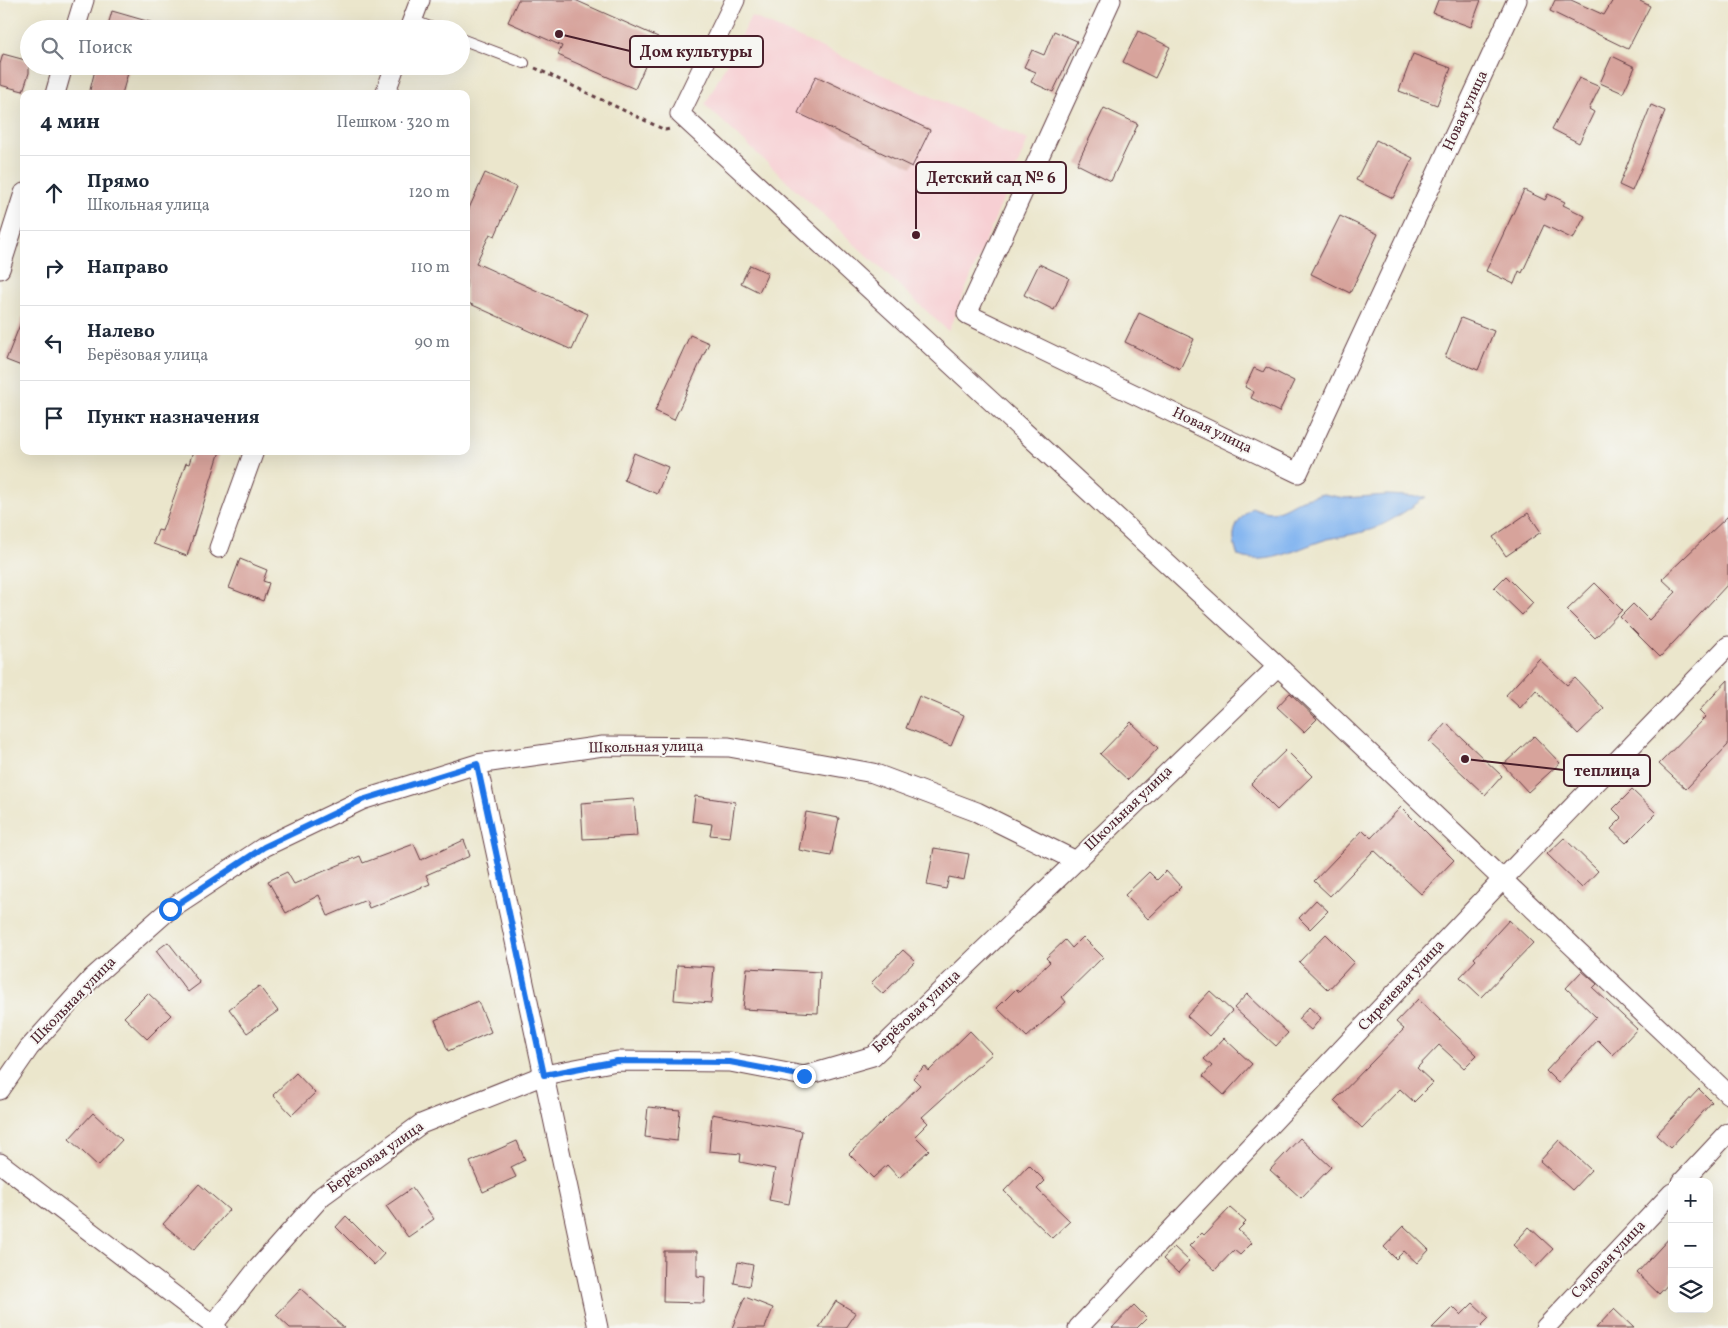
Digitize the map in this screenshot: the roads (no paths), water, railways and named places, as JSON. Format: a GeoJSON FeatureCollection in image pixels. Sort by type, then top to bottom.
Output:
{"type":"FeatureCollection","features":[{"type":"Feature","properties":{"kind":"street"},"geometry":{"type":"LineString","coordinates":[[78,20],[84,0]]}},
{"type":"Feature","properties":{"kind":"street"},"geometry":{"type":"LineString","coordinates":[[412,20],[420,0]]}},
{"type":"Feature","properties":{"kind":"street"},"geometry":{"type":"LineString","coordinates":[[734,0],[685,119],[1278,666],[1728,1094]]}},
{"type":"Feature","properties":{"kind":"street","name":"Новая улица"},"geometry":{"type":"LineString","coordinates":[[1111,0],[967,314],[1298,473],[1517,0]]}},
{"type":"Feature","properties":{"kind":"street"},"geometry":{"type":"LineString","coordinates":[[56,90],[60,75]]}},
{"type":"Feature","properties":{"kind":"street"},"geometry":{"type":"LineString","coordinates":[[386,90],[392,75]]}},
{"type":"Feature","properties":{"kind":"street"},"geometry":{"type":"LineString","coordinates":[[0,269],[20,206]]}},
{"type":"Feature","properties":{"kind":"street"},"geometry":{"type":"LineString","coordinates":[[219,548],[253,455]]}},
{"type":"Feature","properties":{"kind":"street","name":"Сиреневая улица"},"geometry":{"type":"LineString","coordinates":[[1078,1328],[1728,646]]}},
{"type":"Feature","properties":{"kind":"street","name":"Школьная улица"},"geometry":{"type":"LineString","coordinates":[[0,1090],[29,1048],[92,978],[170,909],[264,847],[362,800],[477,764],[603,746],[729,747],[873,773],[977,812],[1076,861],[1278,666]]}},
{"type":"Feature","properties":{"kind":"street"},"geometry":{"type":"LineString","coordinates":[[477,764],[598,1328]]}},
{"type":"Feature","properties":{"kind":"street","name":"Берёзовая улица"},"geometry":{"type":"LineString","coordinates":[[215,1326],[258,1268],[322,1196],[421,1124],[544,1075],[617,1061],[720,1062],[804,1076],[873,1056],[1076,861]]}},
{"type":"Feature","properties":{"kind":"street"},"geometry":{"type":"LineString","coordinates":[[1686,1178],[1728,1133]]}},
{"type":"Feature","properties":{"kind":"street"},"geometry":{"type":"LineString","coordinates":[[0,1163],[215,1326]]}},
{"type":"Feature","properties":{"kind":"street","name":"Садовая улица"},"geometry":{"type":"LineString","coordinates":[[1546,1328],[1668,1197]]}},
{"type":"Feature","properties":{"kind":"lane"},"geometry":{"type":"LineString","coordinates":[[470,42],[524,63]]}},
{"type":"Feature","properties":{"kind":"water"},"geometry":{"type":"Polygon","coordinates":[[[1323,494],[1344,498],[1387,495],[1426,497],[1394,519],[1368,531],[1328,539],[1272,558],[1250,559],[1238,556],[1234,541],[1235,529],[1241,518],[1252,507],[1272,512],[1303,499],[1323,494]]]}},
{"type":"Feature","properties":{"kind":"place","name":"Дом культуры"},"geometry":{"type":"Point","coordinates":[559,34]}},
{"type":"Feature","properties":{"kind":"place","name":"Детский сад № 6"},"geometry":{"type":"Point","coordinates":[916,235]}},
{"type":"Feature","properties":{"kind":"place","name":"теплица"},"geometry":{"type":"Point","coordinates":[1465,759]}}]}
